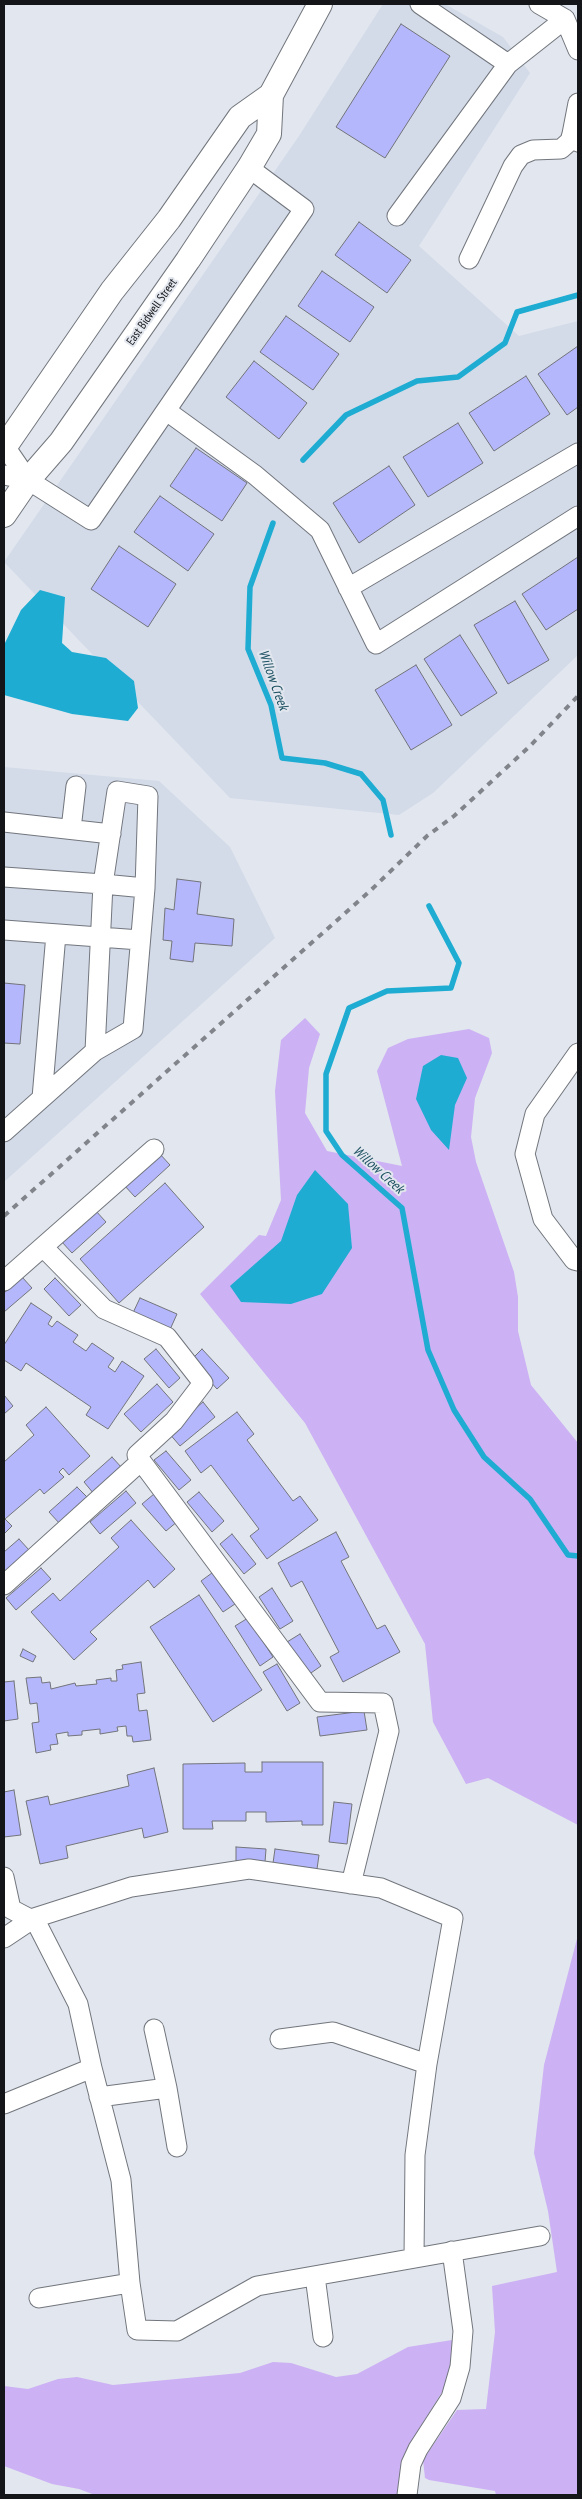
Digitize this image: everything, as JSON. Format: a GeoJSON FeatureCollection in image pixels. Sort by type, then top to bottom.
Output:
{"type":"FeatureCollection","features":[{"type":"Feature","properties":{"kind":"main road","name":"East Bidwell Street"},"geometry":{"type":"LineString","coordinates":[[4,515],[28,480],[66,434],[188,260],[249,168],[269,134],[271,95],[320,4]]}},
{"type":"Feature","properties":{"kind":"main road","name":"East Bidwell Street"},"geometry":{"type":"LineString","coordinates":[[4,446],[112,291],[170,219],[240,117],[271,95]]}},
{"type":"Feature","properties":{"kind":"street"},"geometry":{"type":"LineString","coordinates":[[420,4],[508,64]]}},
{"type":"Feature","properties":{"kind":"street"},"geometry":{"type":"LineString","coordinates":[[539,4],[565,18],[578,50]]}},
{"type":"Feature","properties":{"kind":"street"},"geometry":{"type":"LineString","coordinates":[[397,216],[508,64],[565,18]]}},
{"type":"Feature","properties":{"kind":"street"},"geometry":{"type":"LineString","coordinates":[[469,260],[513,166],[521,155],[533,150],[561,148],[575,138],[578,103]]}},
{"type":"Feature","properties":{"kind":"street"},"geometry":{"type":"LineString","coordinates":[[4,475],[28,480],[91,520],[168,412],[304,209],[249,168]]}},
{"type":"Feature","properties":{"kind":"street"},"geometry":{"type":"LineString","coordinates":[[168,412],[255,475],[320,530],[376,644],[578,516]]}},
{"type":"Feature","properties":{"kind":"street"},"geometry":{"type":"LineString","coordinates":[[4,446],[28,480]]}},
{"type":"Feature","properties":{"kind":"street"},"geometry":{"type":"LineString","coordinates":[[348,588],[578,453]]}},
{"type":"Feature","properties":{"kind":"street"},"geometry":{"type":"LineString","coordinates":[[71,829],[76,786]]}},
{"type":"Feature","properties":{"kind":"street"},"geometry":{"type":"LineString","coordinates":[[4,1132],[95,1052],[133,1030],[145,888],[148,796],[117,791],[103,884],[95,1052]]}},
{"type":"Feature","properties":{"kind":"street"},"geometry":{"type":"LineString","coordinates":[[4,822],[111,834]]}},
{"type":"Feature","properties":{"kind":"street"},"geometry":{"type":"LineString","coordinates":[[4,877],[145,888]]}},
{"type":"Feature","properties":{"kind":"street"},"geometry":{"type":"LineString","coordinates":[[4,930],[140,940]]}},
{"type":"Feature","properties":{"kind":"street"},"geometry":{"type":"LineString","coordinates":[[42,1098],[56,934]]}},
{"type":"Feature","properties":{"kind":"street"},"geometry":{"type":"LineString","coordinates":[[578,1053],[535,1114],[525,1154],[543,1219],[574,1260],[578,1261]]}},
{"type":"Feature","properties":{"kind":"street"},"geometry":{"type":"LineString","coordinates":[[4,1281],[154,1149]]}},
{"type":"Feature","properties":{"kind":"street"},"geometry":{"type":"LineString","coordinates":[[43,1247],[104,1309],[167,1337],[203,1383],[174,1421],[137,1455],[320,1702],[383,1704],[389,1731],[351,1884]]}},
{"type":"Feature","properties":{"kind":"street"},"geometry":{"type":"LineString","coordinates":[[4,1585],[141,1461]]}},
{"type":"Feature","properties":{"kind":"street"},"geometry":{"type":"LineString","coordinates":[[4,1938],[33,1919],[131,1887],[249,1869],[381,1888],[453,1918],[427,2064],[415,2155],[414,2258]]}},
{"type":"Feature","properties":{"kind":"street"},"geometry":{"type":"LineString","coordinates":[[4,1877],[11,1909],[33,1919],[78,2004],[99,2097],[121,2180],[130,2283],[137,2330],[177,2331],[257,2286],[540,2236]]}},
{"type":"Feature","properties":{"kind":"street"},"geometry":{"type":"LineString","coordinates":[[154,2029],[178,2147]]}},
{"type":"Feature","properties":{"kind":"street"},"geometry":{"type":"LineString","coordinates":[[280,2038],[333,2032],[427,2064]]}},
{"type":"Feature","properties":{"kind":"street"},"geometry":{"type":"LineString","coordinates":[[4,2104],[92,2068]]}},
{"type":"Feature","properties":{"kind":"street"},"geometry":{"type":"LineString","coordinates":[[99,2097],[167,2088]]}},
{"type":"Feature","properties":{"kind":"street"},"geometry":{"type":"LineString","coordinates":[[407,2495],[412,2464],[418,2449],[451,2398],[460,2367],[463,2331],[452,2251]]}},
{"type":"Feature","properties":{"kind":"street"},"geometry":{"type":"LineString","coordinates":[[315,2276],[323,2337]]}},
{"type":"Feature","properties":{"kind":"street"},"geometry":{"type":"LineString","coordinates":[[39,2298],[130,2283]]}},
{"type":"Feature","properties":{"kind":"shaded area"},"geometry":{"type":"Polygon","coordinates":[[[383,4],[445,4],[503,37],[530,73],[419,246],[519,336],[578,321],[578,655],[433,793],[399,815],[230,798],[4,562],[299,136],[383,4]]]}},
{"type":"Feature","properties":{"kind":"shaded area"},"geometry":{"type":"Polygon","coordinates":[[[4,767],[159,781],[230,847],[275,938],[4,1182],[4,767]]]}},
{"type":"Feature","properties":{"kind":"shaded area"},"geometry":{"type":"Polygon","coordinates":[[[305,1018],[320,1034],[309,1068],[305,1113],[327,1151],[402,1166],[377,1071],[388,1048],[408,1039],[469,1029],[489,1038],[492,1053],[475,1098],[471,1137],[476,1162],[514,1272],[518,1297],[518,1331],[531,1385],[578,1443],[578,1825],[488,1778],[466,1784],[433,1722],[425,1644],[305,1423],[200,1294],[259,1235],[266,1236],[281,1200],[275,1091],[281,1040],[305,1018]]]}},
{"type":"Feature","properties":{"kind":"shaded area"},"geometry":{"type":"Polygon","coordinates":[[[578,1935],[578,2495],[496,2495],[495,2491],[429,2480],[425,2478],[423,2460],[457,2410],[486,2409],[495,2332],[492,2286],[557,2272],[548,2211],[534,2153],[544,2065],[578,1935]]]}},
{"type":"Feature","properties":{"kind":"shaded area"},"geometry":{"type":"Polygon","coordinates":[[[452,2340],[452,2367],[447,2384],[411,2442],[403,2461],[398,2495],[95,2495],[79,2489],[52,2484],[4,2466],[4,2386],[28,2389],[58,2379],[77,2377],[113,2385],[240,2373],[273,2362],[291,2363],[336,2377],[357,2374],[408,2347],[452,2340]]]}},
{"type":"Feature","properties":{"kind":"water"},"geometry":{"type":"Polygon","coordinates":[[[40,590],[65,597],[62,643],[72,652],[106,658],[134,681],[138,708],[128,721],[72,714],[4,695],[4,645],[21,610],[40,590]]]}},
{"type":"Feature","properties":{"kind":"water"},"geometry":{"type":"Polygon","coordinates":[[[441,1055],[458,1058],[467,1078],[455,1105],[449,1150],[431,1130],[416,1099],[423,1066],[441,1055]]]}},
{"type":"Feature","properties":{"kind":"water"},"geometry":{"type":"Polygon","coordinates":[[[315,1170],[348,1204],[352,1248],[322,1294],[291,1304],[241,1302],[230,1286],[281,1241],[297,1195],[315,1170]]]}},
{"type":"Feature","properties":{"kind":"building"},"geometry":{"type":"Polygon","coordinates":[[[401,24],[450,56],[385,158],[336,127],[401,24]]]}},
{"type":"Feature","properties":{"kind":"building"},"geometry":{"type":"Polygon","coordinates":[[[359,222],[411,260],[387,293],[335,255],[359,222]]]}},
{"type":"Feature","properties":{"kind":"building"},"geometry":{"type":"Polygon","coordinates":[[[322,271],[374,307],[350,342],[298,306],[322,271]]]}},
{"type":"Feature","properties":{"kind":"building"},"geometry":{"type":"Polygon","coordinates":[[[286,316],[339,354],[313,390],[260,352],[286,316]]]}},
{"type":"Feature","properties":{"kind":"building"},"geometry":{"type":"Polygon","coordinates":[[[578,346],[578,407],[567,415],[538,374],[578,346]]]}},
{"type":"Feature","properties":{"kind":"building"},"geometry":{"type":"Polygon","coordinates":[[[254,361],[307,403],[279,439],[226,397],[254,361]]]}},
{"type":"Feature","properties":{"kind":"building"},"geometry":{"type":"Polygon","coordinates":[[[526,376],[550,414],[494,451],[469,413],[526,376]]]}},
{"type":"Feature","properties":{"kind":"building"},"geometry":{"type":"Polygon","coordinates":[[[458,423],[483,463],[428,497],[403,457],[458,423]]]}},
{"type":"Feature","properties":{"kind":"building"},"geometry":{"type":"Polygon","coordinates":[[[196,448],[247,483],[222,521],[170,486],[196,448]]]}},
{"type":"Feature","properties":{"kind":"building"},"geometry":{"type":"Polygon","coordinates":[[[389,466],[415,505],[359,543],[333,503],[389,466]]]}},
{"type":"Feature","properties":{"kind":"building"},"geometry":{"type":"Polygon","coordinates":[[[160,496],[214,534],[188,571],[134,532],[160,496]]]}},
{"type":"Feature","properties":{"kind":"building"},"geometry":{"type":"Polygon","coordinates":[[[119,546],[176,584],[148,627],[91,589],[119,546]]]}},
{"type":"Feature","properties":{"kind":"building"},"geometry":{"type":"Polygon","coordinates":[[[578,557],[578,609],[546,630],[522,594],[578,557]]]}},
{"type":"Feature","properties":{"kind":"building"},"geometry":{"type":"Polygon","coordinates":[[[515,601],[549,660],[508,684],[474,625],[515,601]]]}},
{"type":"Feature","properties":{"kind":"building"},"geometry":{"type":"Polygon","coordinates":[[[460,635],[497,693],[461,716],[424,659],[460,635]]]}},
{"type":"Feature","properties":{"kind":"building"},"geometry":{"type":"Polygon","coordinates":[[[416,665],[452,725],[411,750],[375,690],[416,665]]]}},
{"type":"Feature","properties":{"kind":"building"},"geometry":{"type":"Polygon","coordinates":[[[177,879],[201,882],[197,914],[234,919],[232,946],[195,943],[193,962],[170,959],[172,941],[163,940],[165,908],[174,910],[177,879]]]}},
{"type":"Feature","properties":{"kind":"building"},"geometry":{"type":"Polygon","coordinates":[[[4,983],[25,985],[20,1044],[4,1043],[4,983]]]}},
{"type":"Feature","properties":{"kind":"building"},"geometry":{"type":"Polygon","coordinates":[[[159,1153],[170,1165],[135,1197],[124,1185],[159,1153]]]}},
{"type":"Feature","properties":{"kind":"building"},"geometry":{"type":"Polygon","coordinates":[[[165,1183],[204,1227],[119,1303],[80,1259],[165,1183]]]}},
{"type":"Feature","properties":{"kind":"building"},"geometry":{"type":"Polygon","coordinates":[[[95,1210],[106,1222],[72,1253],[61,1241],[95,1210]]]}},
{"type":"Feature","properties":{"kind":"building"},"geometry":{"type":"Polygon","coordinates":[[[22,1277],[32,1288],[4,1312],[4,1293],[22,1277]]]}},
{"type":"Feature","properties":{"kind":"building"},"geometry":{"type":"Polygon","coordinates":[[[55,1278],[81,1305],[69,1316],[44,1289],[55,1278]]]}},
{"type":"Feature","properties":{"kind":"building"},"geometry":{"type":"Polygon","coordinates":[[[140,1298],[177,1314],[168,1334],[131,1317],[140,1298]]]}},
{"type":"Feature","properties":{"kind":"building"},"geometry":{"type":"Polygon","coordinates":[[[31,1303],[52,1317],[48,1324],[52,1327],[57,1321],[78,1335],[73,1342],[86,1351],[92,1343],[114,1358],[108,1367],[115,1372],[122,1361],[144,1376],[108,1429],[86,1415],[91,1407],[26,1363],[21,1371],[4,1360],[4,1345],[31,1303]]]}},
{"type":"Feature","properties":{"kind":"building"},"geometry":{"type":"Polygon","coordinates":[[[156,1349],[180,1378],[169,1388],[144,1359],[156,1349]]]}},
{"type":"Feature","properties":{"kind":"building"},"geometry":{"type":"Polygon","coordinates":[[[202,1349],[229,1378],[217,1389],[191,1360],[202,1349]]]}},
{"type":"Feature","properties":{"kind":"building"},"geometry":{"type":"Polygon","coordinates":[[[157,1384],[173,1402],[141,1432],[124,1414],[157,1384]]]}},
{"type":"Feature","properties":{"kind":"building"},"geometry":{"type":"Polygon","coordinates":[[[4,1395],[13,1406],[4,1414],[4,1395]]]}},
{"type":"Feature","properties":{"kind":"building"},"geometry":{"type":"Polygon","coordinates":[[[203,1402],[215,1417],[180,1446],[168,1432],[203,1402]]]}},
{"type":"Feature","properties":{"kind":"building"},"geometry":{"type":"Polygon","coordinates":[[[46,1407],[90,1456],[69,1475],[63,1468],[59,1472],[64,1477],[44,1494],[40,1489],[5,1519],[12,1526],[4,1534],[4,1462],[34,1435],[26,1425],[46,1407]]]}},
{"type":"Feature","properties":{"kind":"building"},"geometry":{"type":"Polygon","coordinates":[[[237,1412],[254,1434],[247,1440],[293,1501],[300,1496],[318,1520],[267,1559],[250,1536],[259,1529],[211,1465],[201,1473],[185,1451],[237,1412]]]}},
{"type":"Feature","properties":{"kind":"building"},"geometry":{"type":"Polygon","coordinates":[[[166,1451],[191,1480],[179,1490],[154,1460],[166,1451]]]}},
{"type":"Feature","properties":{"kind":"building"},"geometry":{"type":"Polygon","coordinates":[[[112,1457],[122,1468],[94,1494],[84,1482],[112,1457]]]}},
{"type":"Feature","properties":{"kind":"building"},"geometry":{"type":"Polygon","coordinates":[[[77,1487],[88,1498],[60,1524],[49,1512],[77,1487]]]}},
{"type":"Feature","properties":{"kind":"building"},"geometry":{"type":"Polygon","coordinates":[[[126,1491],[136,1503],[100,1534],[90,1522],[126,1491]]]}},
{"type":"Feature","properties":{"kind":"building"},"geometry":{"type":"Polygon","coordinates":[[[199,1492],[224,1521],[212,1532],[187,1502],[199,1492]]]}},
{"type":"Feature","properties":{"kind":"building"},"geometry":{"type":"Polygon","coordinates":[[[154,1494],[178,1521],[166,1531],[142,1504],[154,1494]]]}},
{"type":"Feature","properties":{"kind":"building"},"geometry":{"type":"Polygon","coordinates":[[[131,1520],[175,1569],[154,1588],[148,1580],[90,1632],[97,1639],[74,1660],[31,1612],[53,1593],[60,1601],[119,1547],[111,1538],[131,1520]]]}},
{"type":"Feature","properties":{"kind":"building"},"geometry":{"type":"Polygon","coordinates":[[[336,1532],[349,1557],[341,1561],[377,1629],[385,1625],[400,1652],[343,1682],[330,1657],[339,1652],[302,1581],[291,1587],[278,1563],[336,1532]]]}},
{"type":"Feature","properties":{"kind":"building"},"geometry":{"type":"Polygon","coordinates":[[[232,1534],[256,1564],[244,1574],[220,1544],[232,1534]]]}},
{"type":"Feature","properties":{"kind":"building"},"geometry":{"type":"Polygon","coordinates":[[[19,1539],[29,1550],[4,1574],[4,1552],[19,1539]]]}},
{"type":"Feature","properties":{"kind":"building"},"geometry":{"type":"Polygon","coordinates":[[[41,1568],[51,1579],[16,1610],[6,1598],[41,1568]]]}},
{"type":"Feature","properties":{"kind":"building"},"geometry":{"type":"Polygon","coordinates":[[[216,1570],[238,1602],[223,1612],[201,1581],[216,1570]]]}},
{"type":"Feature","properties":{"kind":"building"},"geometry":{"type":"Polygon","coordinates":[[[272,1588],[293,1621],[280,1629],[259,1597],[272,1588]]]}},
{"type":"Feature","properties":{"kind":"building"},"geometry":{"type":"Polygon","coordinates":[[[199,1595],[262,1690],[213,1722],[150,1627],[199,1595]]]}},
{"type":"Feature","properties":{"kind":"building"},"geometry":{"type":"Polygon","coordinates":[[[248,1618],[273,1657],[260,1666],[235,1626],[248,1618]]]}},
{"type":"Feature","properties":{"kind":"building"},"geometry":{"type":"Polygon","coordinates":[[[300,1634],[321,1666],[308,1675],[287,1642],[300,1634]]]}},
{"type":"Feature","properties":{"kind":"building"},"geometry":{"type":"Polygon","coordinates":[[[23,1649],[36,1656],[33,1662],[20,1656],[23,1649]]]}},
{"type":"Feature","properties":{"kind":"building"},"geometry":{"type":"Polygon","coordinates":[[[141,1662],[145,1693],[137,1694],[139,1711],[147,1710],[151,1740],[133,1742],[132,1736],[127,1736],[126,1726],[117,1727],[118,1731],[100,1734],[100,1729],[82,1731],[82,1735],[68,1736],[68,1732],[56,1734],[58,1744],[50,1745],[51,1750],[36,1753],[32,1723],[39,1722],[37,1703],[30,1704],[26,1678],[41,1677],[42,1683],[50,1682],[51,1689],[75,1683],[76,1686],[97,1684],[96,1680],[111,1678],[111,1681],[117,1681],[116,1670],[123,1669],[122,1665],[141,1662]]]}},
{"type":"Feature","properties":{"kind":"building"},"geometry":{"type":"Polygon","coordinates":[[[277,1664],[300,1703],[287,1711],[263,1672],[277,1664]]]}},
{"type":"Feature","properties":{"kind":"building"},"geometry":{"type":"Polygon","coordinates":[[[14,1681],[18,1719],[4,1721],[4,1682],[14,1681]]]}},
{"type":"Feature","properties":{"kind":"building"},"geometry":{"type":"Polygon","coordinates":[[[364,1711],[367,1730],[320,1736],[317,1717],[364,1711]]]}},
{"type":"Feature","properties":{"kind":"building"},"geometry":{"type":"Polygon","coordinates":[[[262,1762],[323,1762],[323,1825],[302,1825],[302,1821],[266,1822],[266,1812],[246,1812],[246,1821],[212,1821],[213,1829],[183,1829],[183,1764],[245,1763],[245,1772],[262,1772],[262,1762]]]}},
{"type":"Feature","properties":{"kind":"building"},"geometry":{"type":"Polygon","coordinates":[[[154,1768],[168,1832],[144,1838],[142,1828],[66,1846],[68,1858],[40,1864],[26,1801],[48,1796],[50,1805],[129,1786],[127,1775],[154,1768]]]}},
{"type":"Feature","properties":{"kind":"building"},"geometry":{"type":"Polygon","coordinates":[[[14,1790],[21,1835],[4,1837],[4,1792],[14,1790]]]}},
{"type":"Feature","properties":{"kind":"building"},"geometry":{"type":"Polygon","coordinates":[[[334,1802],[352,1804],[347,1844],[329,1842],[334,1802]]]}},
{"type":"Feature","properties":{"kind":"building"},"geometry":{"type":"Polygon","coordinates":[[[236,1847],[266,1849],[265,1862],[236,1861],[236,1847]]]}},
{"type":"Feature","properties":{"kind":"building"},"geometry":{"type":"Polygon","coordinates":[[[275,1849],[319,1855],[317,1869],[273,1863],[275,1849]]]}},
{"type":"Feature","properties":{"kind":"waterway","name":"Willow Creek"},"geometry":{"type":"LineString","coordinates":[[303,460],[346,415],[417,381],[458,377],[505,343],[517,312],[578,295]]}},
{"type":"Feature","properties":{"kind":"waterway","name":"Willow Creek"},"geometry":{"type":"LineString","coordinates":[[273,523],[250,587],[248,649],[271,705],[282,758],[325,763],[361,774],[383,800],[391,835]]}},
{"type":"Feature","properties":{"kind":"waterway","name":"Willow Creek"},"geometry":{"type":"LineString","coordinates":[[429,906],[459,963],[451,988],[387,991],[349,1008],[326,1074],[326,1131],[342,1155],[402,1208],[428,1350],[454,1410],[484,1457],[530,1499],[568,1555],[578,1556]]}},
{"type":"Feature","properties":{"kind":"railway"},"geometry":{"type":"LineString","coordinates":[[4,1216],[370,891],[427,836],[454,816],[530,746],[578,696]]}}]}
